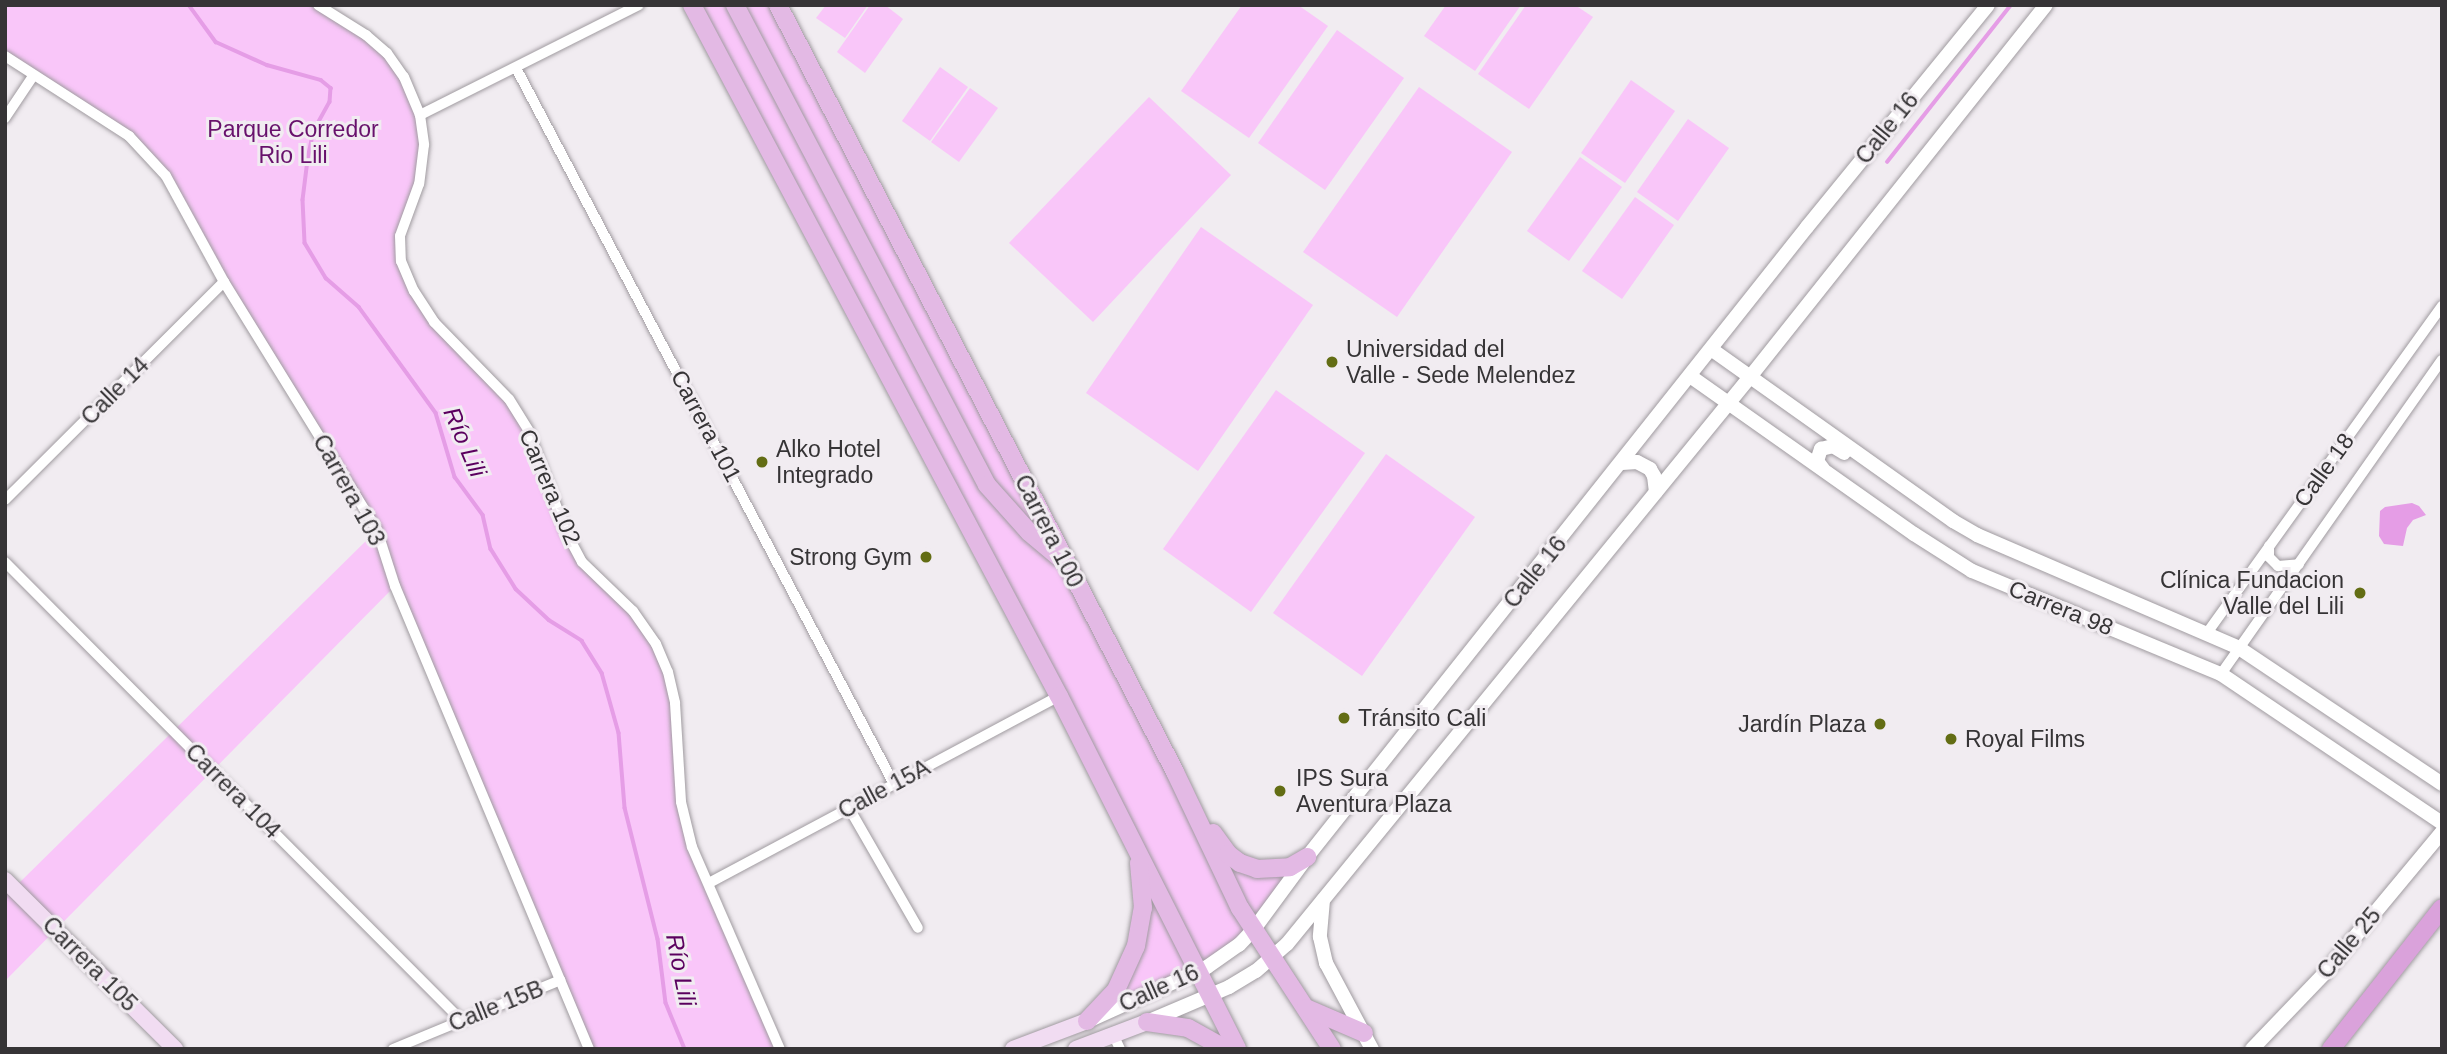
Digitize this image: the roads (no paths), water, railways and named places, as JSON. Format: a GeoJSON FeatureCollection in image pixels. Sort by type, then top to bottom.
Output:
{"type":"FeatureCollection","features":[{"type":"Feature","properties":{"kind":"highway"},"geometry":{"type":"LineString","coordinates":[[2331,1049],[2442,908]]}},
{"type":"Feature","properties":{"kind":"main road"},"geometry":{"type":"LineString","coordinates":[[692,5],[1059,696],[1237,1049]]}},
{"type":"Feature","properties":{"kind":"main road"},"geometry":{"type":"LineString","coordinates":[[735,5],[987,485],[1029,532],[1065,562]]}},
{"type":"Feature","properties":{"kind":"main road","name":"Carrera 100"},"geometry":{"type":"LineString","coordinates":[[778,5],[928,290],[1065,562],[1175,772],[1240,908],[1332,1049]]}},
{"type":"Feature","properties":{"kind":"main road"},"geometry":{"type":"LineString","coordinates":[[1175,772],[1219,842],[1240,863],[1257,869],[1277,869],[1290,867],[1307,857]]}},
{"type":"Feature","properties":{"kind":"main road"},"geometry":{"type":"LineString","coordinates":[[1087,1021],[1116,990],[1136,946],[1143,908],[1136,846]]}},
{"type":"Feature","properties":{"kind":"main road","name":"Carrera 105"},"geometry":{"type":"LineString","coordinates":[[5,880],[175,1049]]}},
{"type":"Feature","properties":{"kind":"main road"},"geometry":{"type":"LineString","coordinates":[[1306,1008],[1368,1041]]}},
{"type":"Feature","properties":{"kind":"main road","name":"Calle 16"},"geometry":{"type":"LineString","coordinates":[[1013,1049],[1087,1021]]}},
{"type":"Feature","properties":{"kind":"main road"},"geometry":{"type":"LineString","coordinates":[[1147,1022],[1188,1028],[1226,1049]]}},
{"type":"Feature","properties":{"kind":"main road","name":"Calle 16"},"geometry":{"type":"LineString","coordinates":[[1076,1049],[1117,1042],[1147,1022]]}},
{"type":"Feature","properties":{"kind":"street","name":"Carrera 102"},"geometry":{"type":"LineString","coordinates":[[318,5],[366,35],[387,53],[404,77],[420,115],[424,145],[419,184],[400,236],[401,261],[414,291],[434,322],[509,399],[528,430],[566,532],[582,562],[633,611],[656,645],[668,672],[675,703],[681,802],[692,847],[780,1049]]}},
{"type":"Feature","properties":{"kind":"street"},"geometry":{"type":"LineString","coordinates":[[420,115],[639,5]]}},
{"type":"Feature","properties":{"kind":"street","name":"Calle 16"},"geometry":{"type":"LineString","coordinates":[[1087,1021],[1198,971],[1233,950],[1254,929],[1307,857],[1988,5]]}},
{"type":"Feature","properties":{"kind":"street","name":"Calle 16"},"geometry":{"type":"LineString","coordinates":[[1147,1022],[1211,996],[1256,971],[1273,957],[1750,377],[2046,5]]}},
{"type":"Feature","properties":{"kind":"street","name":"Carrera 103"},"geometry":{"type":"LineString","coordinates":[[5,56],[129,136],[166,176],[224,282],[377,530],[395,586],[589,1049]]}},
{"type":"Feature","properties":{"kind":"street","name":"Carrera 101"},"geometry":{"type":"LineString","coordinates":[[516,68],[894,784]]}},
{"type":"Feature","properties":{"kind":"street"},"geometry":{"type":"LineString","coordinates":[[5,118],[33,76]]}},
{"type":"Feature","properties":{"kind":"street","name":"Calle 14"},"geometry":{"type":"LineString","coordinates":[[5,500],[224,282]]}},
{"type":"Feature","properties":{"kind":"street","name":"Calle 18"},"geometry":{"type":"LineString","coordinates":[[2207,633],[2442,306]]}},
{"type":"Feature","properties":{"kind":"street","name":"Carrera 98"},"geometry":{"type":"LineString","coordinates":[[1711,349],[1870,463],[1977,535],[2239,648],[2442,784]]}},
{"type":"Feature","properties":{"kind":"street","name":"Calle 18"},"geometry":{"type":"LineString","coordinates":[[2221,674],[2442,360]]}},
{"type":"Feature","properties":{"kind":"street","name":"Carrera 98"},"geometry":{"type":"LineString","coordinates":[[1690,376],[1972,571],[2221,674],[2442,823]]}},
{"type":"Feature","properties":{"kind":"street"},"geometry":{"type":"LineString","coordinates":[[1824,470],[1816,457],[1827,446],[1833,446],[1861,464],[1870,463]]}},
{"type":"Feature","properties":{"kind":"street"},"geometry":{"type":"LineString","coordinates":[[1622,463],[1637,462],[1650,469],[1654,476],[1656,492]]}},
{"type":"Feature","properties":{"kind":"street"},"geometry":{"type":"LineString","coordinates":[[2269,546],[2269,557],[2278,566],[2298,564]]}},
{"type":"Feature","properties":{"kind":"street","name":"Carrera 104"},"geometry":{"type":"LineString","coordinates":[[5,562],[461,1020]]}},
{"type":"Feature","properties":{"kind":"street","name":"Calle 15A"},"geometry":{"type":"LineString","coordinates":[[709,883],[1059,696]]}},
{"type":"Feature","properties":{"kind":"street"},"geometry":{"type":"LineString","coordinates":[[849,808],[918,928]]}},
{"type":"Feature","properties":{"kind":"street","name":"Calle 25"},"geometry":{"type":"LineString","coordinates":[[2252,1049],[2324,974],[2442,832]]}},
{"type":"Feature","properties":{"kind":"street"},"geometry":{"type":"LineString","coordinates":[[1323,899],[1320,937],[1326,963],[1368,1041]]}},
{"type":"Feature","properties":{"kind":"street","name":"Calle 15B"},"geometry":{"type":"LineString","coordinates":[[393,1049],[560,980]]}},
{"type":"Feature","properties":{"kind":"waterway","name":"Río Lili"},"geometry":{"type":"LineString","coordinates":[[189,5],[216,42],[267,65],[321,80],[331,88],[330,102],[314,131],[308,160],[303,200],[305,243],[326,278],[359,307],[436,413],[455,477],[483,515],[491,549],[516,589],[549,620],[582,641],[602,673],[619,733],[625,808],[658,939],[666,1003],[685,1049]]}},
{"type":"Feature","properties":{"kind":"waterway"},"geometry":{"type":"LineString","coordinates":[[1887,162],[2011,5]]}},
{"type":"Feature","properties":{"kind":"place","name":"Universidad del Valle - Sede Melendez"},"geometry":{"type":"Point","coordinates":[1332,362]}},
{"type":"Feature","properties":{"kind":"place","name":"Alko Hotel Integrado"},"geometry":{"type":"Point","coordinates":[762,462]}},
{"type":"Feature","properties":{"kind":"place","name":"Strong Gym"},"geometry":{"type":"Point","coordinates":[926,557]}},
{"type":"Feature","properties":{"kind":"place","name":"Clínica Fundacion Valle del Lili"},"geometry":{"type":"Point","coordinates":[2360,593]}},
{"type":"Feature","properties":{"kind":"place","name":"Tránsito Cali"},"geometry":{"type":"Point","coordinates":[1344,718]}},
{"type":"Feature","properties":{"kind":"place","name":"Jardín Plaza"},"geometry":{"type":"Point","coordinates":[1880,724]}},
{"type":"Feature","properties":{"kind":"place","name":"Royal Films"},"geometry":{"type":"Point","coordinates":[1951,739]}},
{"type":"Feature","properties":{"kind":"place","name":"IPS Sura Aventura Plaza"},"geometry":{"type":"Point","coordinates":[1280,791]}},
{"type":"Feature","properties":{"kind":"park label","name":"Parque Corredor Rio Lili"},"geometry":{"type":"Point","coordinates":[293,142]}}]}
